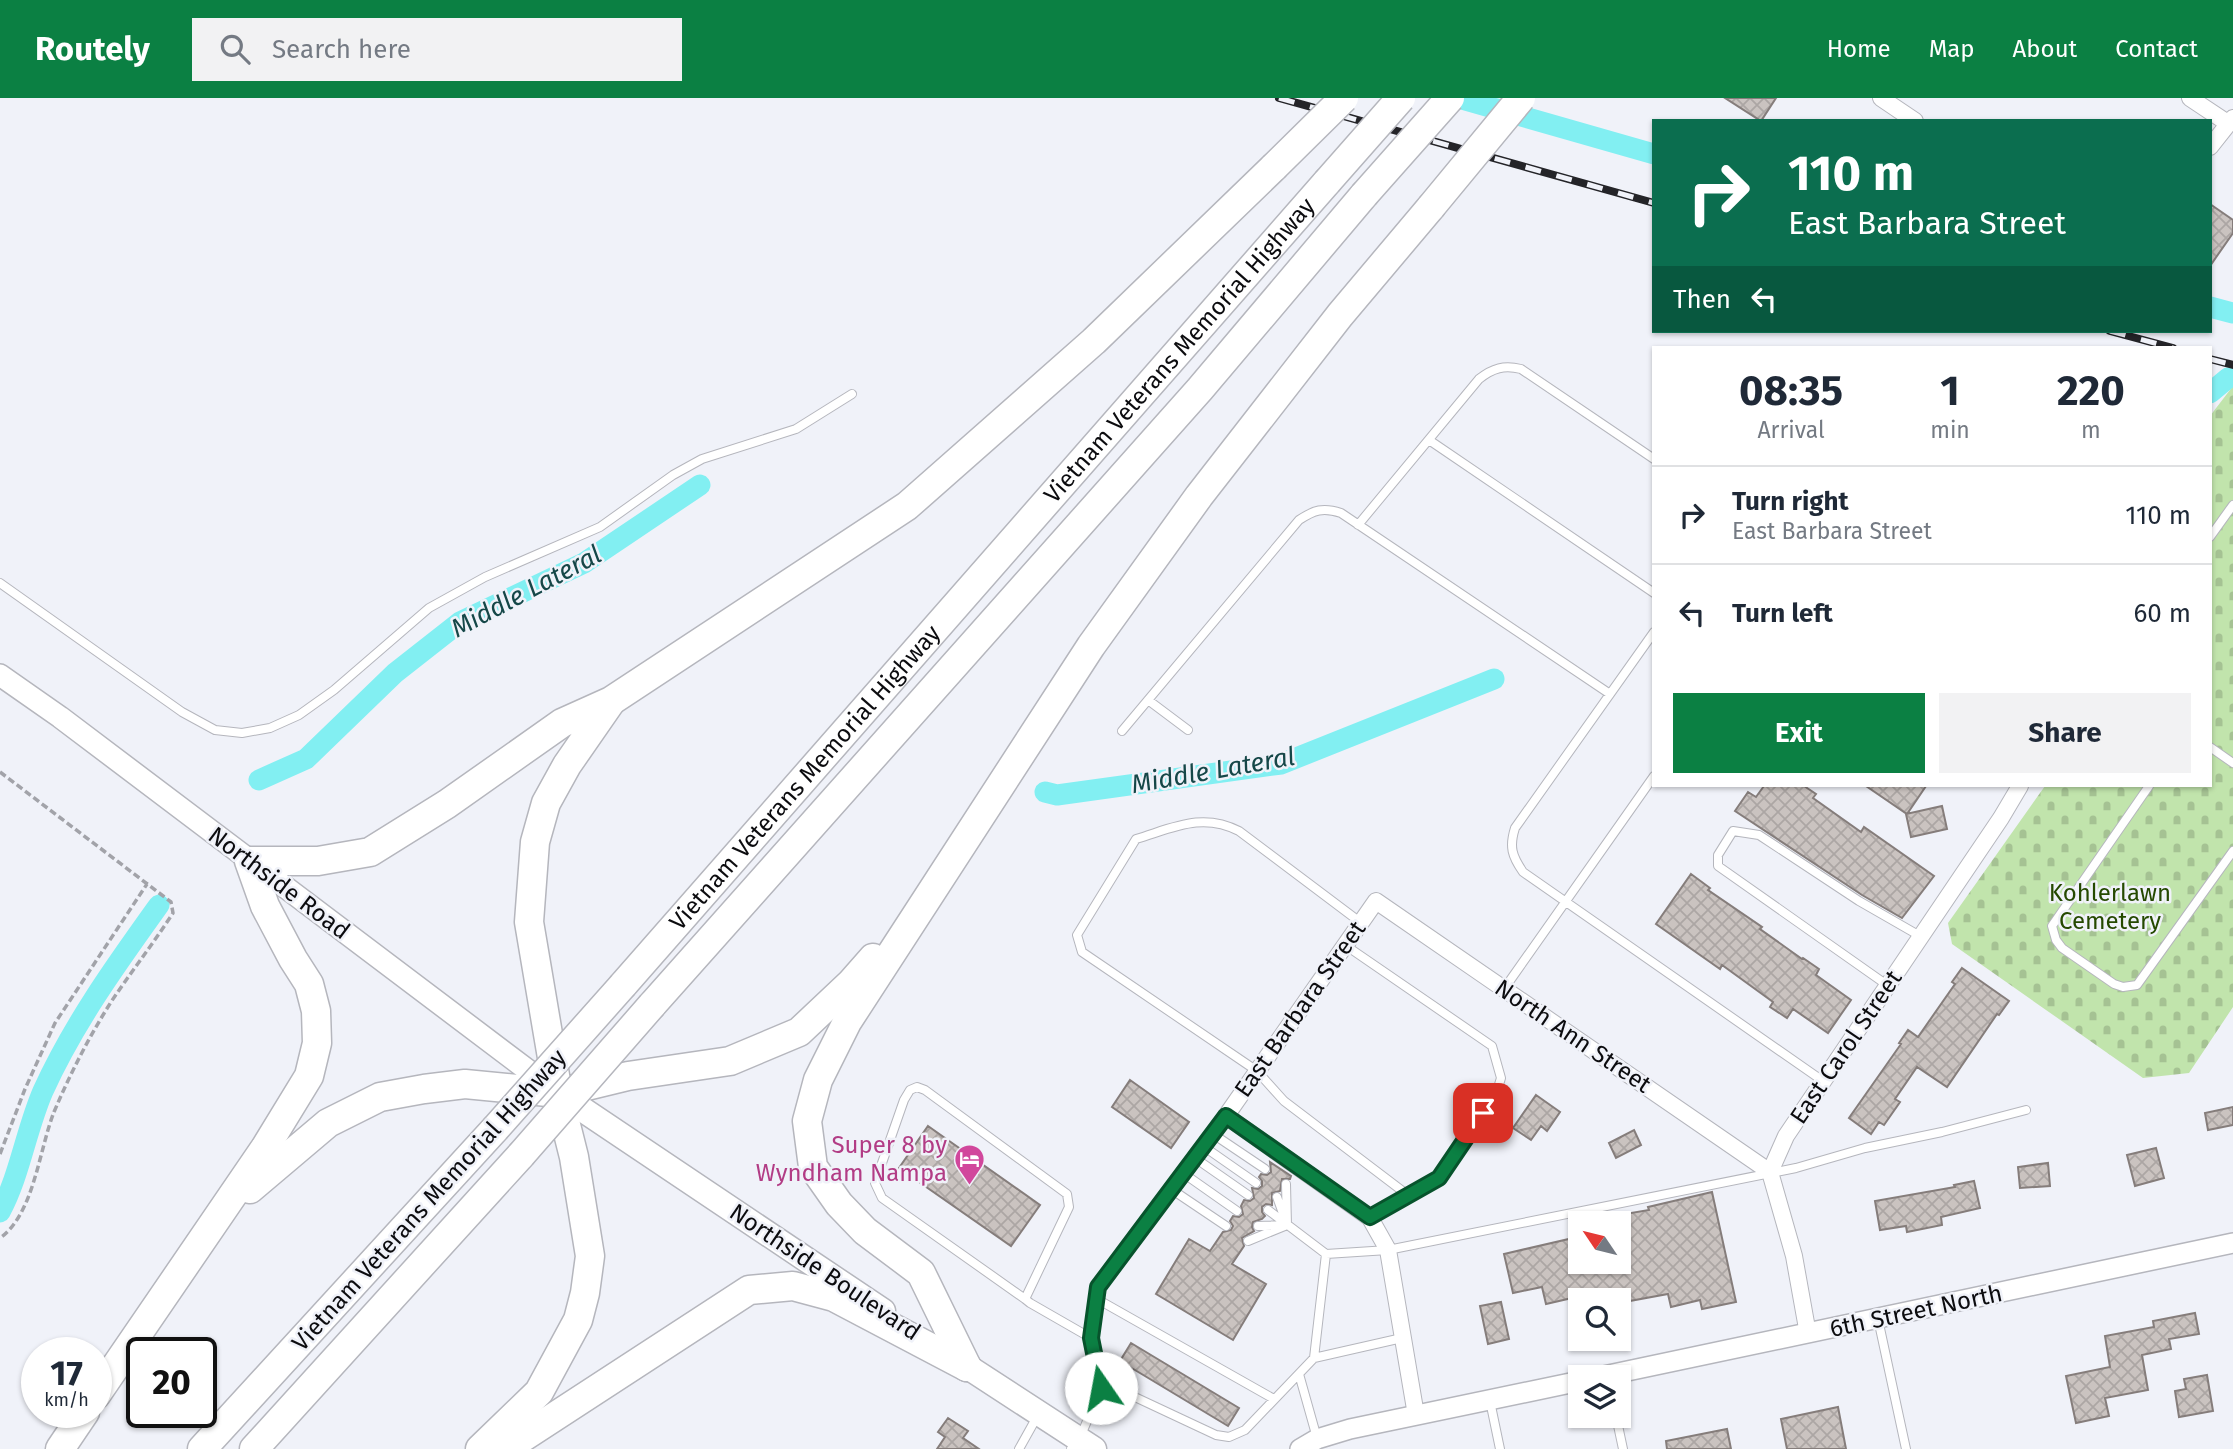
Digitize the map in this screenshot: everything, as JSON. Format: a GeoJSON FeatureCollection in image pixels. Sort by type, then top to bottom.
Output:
{"type":"FeatureCollection","features":[{"type":"Feature","properties":{"kind":"highway"},"geometry":{"type":"LineString","coordinates":[[112,1372],[265,1148],[309,1076],[317,1043],[316,1011],[309,984],[265,906],[249,861],[318,861],[370,852],[447,804],[562,723],[611,701],[907,506],[1094,341],[1344,98]]}},
{"type":"Feature","properties":{"kind":"highway","name":"Vietnam Veterans Memorial Highway"},"geometry":{"type":"LineString","coordinates":[[202,1449],[623,985],[1401,98]]}},
{"type":"Feature","properties":{"kind":"highway","name":"Vietnam Veterans Memorial Highway"},"geometry":{"type":"LineString","coordinates":[[254,1449],[521,1155],[1199,389],[1450,98]]}},
{"type":"Feature","properties":{"kind":"highway"},"geometry":{"type":"LineString","coordinates":[[967,1367],[921,1273],[865,1231],[839,1204],[813,1167],[807,1121],[818,1080],[847,1022],[1091,646],[1199,496],[1340,315],[1521,98]]}},
{"type":"Feature","properties":{"kind":"highway"},"geometry":{"type":"LineString","coordinates":[[480,1449],[538,1392],[578,1320],[585,1293],[590,1256],[574,1157],[558,1093],[529,922],[535,842],[546,803],[567,765],[611,701]]}},
{"type":"Feature","properties":{"kind":"highway"},"geometry":{"type":"LineString","coordinates":[[207,1232],[261,1177],[328,1123],[380,1097],[465,1084],[558,1093],[628,1076],[730,1061],[799,1032],[851,983],[939,882]]}},
{"type":"Feature","properties":{"kind":"highway"},"geometry":{"type":"LineString","coordinates":[[505,1449],[748,1290],[793,1286],[834,1297],[967,1367]]}},
{"type":"Feature","properties":{"kind":"highway"},"geometry":{"type":"LineString","coordinates":[[60,1449],[74,1428]]}},
{"type":"Feature","properties":{"kind":"main road","name":"Northside Road"},"geometry":{"type":"LineString","coordinates":[[0,675],[60,717],[558,1093]]}},
{"type":"Feature","properties":{"kind":"main road","name":"Northside Boulevard"},"geometry":{"type":"LineString","coordinates":[[558,1093],[1082,1446]]}},
{"type":"Feature","properties":{"kind":"street"},"geometry":{"type":"LineString","coordinates":[[1881,98],[1912,119]]}},
{"type":"Feature","properties":{"kind":"street"},"geometry":{"type":"LineString","coordinates":[[2190,98],[2231,121],[2212,145]]}},
{"type":"Feature","properties":{"kind":"street","name":"East Carol Street"},"geometry":{"type":"LineString","coordinates":[[1770,1172],[1786,1136],[2019,787]]}},
{"type":"Feature","properties":{"kind":"street","name":"East Barbara Street"},"geometry":{"type":"LineString","coordinates":[[1376,901],[1226,1116],[1370,1217],[1388,1250],[1416,1415]]}},
{"type":"Feature","properties":{"kind":"street","name":"North Ann Street"},"geometry":{"type":"LineString","coordinates":[[1376,901],[1770,1172]]}},
{"type":"Feature","properties":{"kind":"street"},"geometry":{"type":"LineString","coordinates":[[1770,1172],[1794,1255],[1808,1334]]}},
{"type":"Feature","properties":{"kind":"street","name":"6th Street North"},"geometry":{"type":"LineString","coordinates":[[1631,1371],[2233,1243]]}},
{"type":"Feature","properties":{"kind":"street"},"geometry":{"type":"LineString","coordinates":[[1308,1444],[1350,1429],[1568,1384]]}},
{"type":"Feature","properties":{"kind":"lane"},"geometry":{"type":"LineString","coordinates":[[1358,525],[1479,379],[1489,371],[1506,366],[1521,369],[1652,458]]}},
{"type":"Feature","properties":{"kind":"lane"},"geometry":{"type":"LineString","coordinates":[[0,583],[182,712],[215,730],[242,733],[270,728],[299,715],[334,690],[429,608],[485,577],[600,527],[673,475],[702,459],[796,429],[852,394]]}},
{"type":"Feature","properties":{"kind":"lane"},"geometry":{"type":"LineString","coordinates":[[1429,440],[1652,592]]}},
{"type":"Feature","properties":{"kind":"lane"},"geometry":{"type":"LineString","coordinates":[[2212,534],[2233,505]]}},
{"type":"Feature","properties":{"kind":"lane"},"geometry":{"type":"LineString","coordinates":[[1122,731],[1298,520],[1312,511],[1326,508],[1341,513],[1610,694]]}},
{"type":"Feature","properties":{"kind":"lane"},"geometry":{"type":"LineString","coordinates":[[1652,635],[1515,828],[1510,844],[1514,859],[1523,872],[1823,1080]]}},
{"type":"Feature","properties":{"kind":"lane"},"geometry":{"type":"LineString","coordinates":[[1148,700],[1188,730]]}},
{"type":"Feature","properties":{"kind":"lane"},"geometry":{"type":"LineString","coordinates":[[2212,748],[2233,763]]}},
{"type":"Feature","properties":{"kind":"lane"},"geometry":{"type":"LineString","coordinates":[[1504,989],[1652,779]]}},
{"type":"Feature","properties":{"kind":"lane"},"geometry":{"type":"LineString","coordinates":[[2148,787],[2052,926],[2056,940],[2062,948],[2114,984],[2123,987],[2137,985],[2233,851]]}},
{"type":"Feature","properties":{"kind":"lane"},"geometry":{"type":"LineString","coordinates":[[1360,922],[1239,831],[1221,822],[1195,821],[1136,839],[1077,935],[1082,952],[1257,1071],[1284,1101],[1409,1196]]}},
{"type":"Feature","properties":{"kind":"lane"},"geometry":{"type":"LineString","coordinates":[[1886,985],[1718,866],[1718,855],[1733,831],[1759,835],[1859,901],[1920,936]]}},
{"type":"Feature","properties":{"kind":"lane"},"geometry":{"type":"LineString","coordinates":[[1345,944],[1492,1046],[1501,1077],[1497,1091],[1439,1178],[1370,1217]]}},
{"type":"Feature","properties":{"kind":"lane"},"geometry":{"type":"LineString","coordinates":[[1025,1299],[1069,1207],[1067,1194],[925,1090],[917,1087],[910,1090],[875,1183],[882,1198],[1025,1299],[1091,1338]]}},
{"type":"Feature","properties":{"kind":"lane"},"geometry":{"type":"LineString","coordinates":[[1268,1210],[1326,1254],[1388,1250],[1796,1168],[1865,1148],[2026,1110]]}},
{"type":"Feature","properties":{"kind":"lane"},"geometry":{"type":"LineString","coordinates":[[1082,1446],[1101,1388],[1091,1338],[1098,1287],[1226,1116]]}},
{"type":"Feature","properties":{"kind":"lane"},"geometry":{"type":"LineString","coordinates":[[1213,1134],[1265,1169]]}},
{"type":"Feature","properties":{"kind":"lane"},"geometry":{"type":"LineString","coordinates":[[1203,1146],[1256,1183]]}},
{"type":"Feature","properties":{"kind":"lane"},"geometry":{"type":"LineString","coordinates":[[1195,1158],[1248,1195]]}},
{"type":"Feature","properties":{"kind":"lane"},"geometry":{"type":"LineString","coordinates":[[1183,1173],[1237,1211]]}},
{"type":"Feature","properties":{"kind":"lane"},"geometry":{"type":"LineString","coordinates":[[1286,1184],[1287,1225]]}},
{"type":"Feature","properties":{"kind":"lane"},"geometry":{"type":"LineString","coordinates":[[1171,1189],[1226,1226]]}},
{"type":"Feature","properties":{"kind":"lane"},"geometry":{"type":"LineString","coordinates":[[1277,1197],[1287,1225]]}},
{"type":"Feature","properties":{"kind":"lane"},"geometry":{"type":"LineString","coordinates":[[1258,1226],[1287,1225]]}},
{"type":"Feature","properties":{"kind":"lane"},"geometry":{"type":"LineString","coordinates":[[1248,1241],[1287,1225]]}},
{"type":"Feature","properties":{"kind":"lane"},"geometry":{"type":"LineString","coordinates":[[1314,1358],[1326,1254]]}},
{"type":"Feature","properties":{"kind":"lane"},"geometry":{"type":"LineString","coordinates":[[1097,1299],[1274,1399]]}},
{"type":"Feature","properties":{"kind":"lane"},"geometry":{"type":"LineString","coordinates":[[1878,1319],[1906,1449]]}},
{"type":"Feature","properties":{"kind":"lane"},"geometry":{"type":"LineString","coordinates":[[1101,1388],[1137,1398],[1216,1435],[1229,1437],[1245,1430],[1314,1358],[1402,1338]]}},
{"type":"Feature","properties":{"kind":"lane"},"geometry":{"type":"LineString","coordinates":[[1299,1374],[1308,1444]]}},
{"type":"Feature","properties":{"kind":"lane"},"geometry":{"type":"LineString","coordinates":[[1490,1400],[1500,1449]]}},
{"type":"Feature","properties":{"kind":"lane"},"geometry":{"type":"LineString","coordinates":[[1019,1449],[1039,1415]]}},
{"type":"Feature","properties":{"kind":"lane"},"geometry":{"type":"LineString","coordinates":[[1619,1428],[1623,1449]]}},
{"type":"Feature","properties":{"kind":"path"},"geometry":{"type":"LineString","coordinates":[[0,772],[171,902],[173,913],[112,1002],[76,1062],[53,1115],[21,1216],[9,1232],[0,1238]]}},
{"type":"Feature","properties":{"kind":"path"},"geometry":{"type":"LineString","coordinates":[[0,1154],[25,1089],[55,1023],[147,884]]}},
{"type":"Feature","properties":{"kind":"green space","name":"Kohlerlawn Cemetery"},"geometry":{"type":"Polygon","coordinates":[[[2233,386],[2233,1007],[2189,1073],[2143,1078],[1952,944],[1948,923],[2044,787],[2212,787],[2212,413],[2233,386]]]}},
{"type":"Feature","properties":{"kind":"building"},"geometry":{"type":"Polygon","coordinates":[[[1725,98],[1776,98],[1762,119],[1758,119],[1725,98]]]}},
{"type":"Feature","properties":{"kind":"building"},"geometry":{"type":"Polygon","coordinates":[[[2212,205],[2233,220],[2233,233],[2212,263],[2212,205]]]}},
{"type":"Feature","properties":{"kind":"building"},"geometry":{"type":"Polygon","coordinates":[[[1763,787],[1806,787],[1816,794],[1813,798],[1861,832],[1864,827],[1934,876],[1902,918],[1862,895],[1735,811],[1748,792],[1756,797],[1763,787]]]}},
{"type":"Feature","properties":{"kind":"building"},"geometry":{"type":"Polygon","coordinates":[[[1867,787],[1925,787],[1907,814],[1867,787]]]}},
{"type":"Feature","properties":{"kind":"building"},"geometry":{"type":"Polygon","coordinates":[[[1942,806],[1947,829],[1911,837],[1906,814],[1942,806]]]}},
{"type":"Feature","properties":{"kind":"building"},"geometry":{"type":"Polygon","coordinates":[[[1691,874],[1710,888],[1708,890],[1762,927],[1760,929],[1819,969],[1816,975],[1851,1000],[1828,1033],[1793,1009],[1787,1018],[1770,1007],[1773,1002],[1722,965],[1720,969],[1656,924],[1691,874]]]}},
{"type":"Feature","properties":{"kind":"building"},"geometry":{"type":"Polygon","coordinates":[[[1962,968],[2009,1001],[1999,1015],[1997,1014],[1947,1087],[1917,1067],[1895,1099],[1900,1102],[1884,1125],[1879,1122],[1871,1134],[1849,1118],[1908,1030],[1918,1037],[1955,984],[1952,982],[1962,968]]]}},
{"type":"Feature","properties":{"kind":"building"},"geometry":{"type":"Polygon","coordinates":[[[1130,1080],[1189,1122],[1171,1148],[1112,1107],[1130,1080]]]}},
{"type":"Feature","properties":{"kind":"building"},"geometry":{"type":"Polygon","coordinates":[[[1536,1095],[1560,1112],[1547,1131],[1541,1126],[1531,1140],[1513,1128],[1536,1095]]]}},
{"type":"Feature","properties":{"kind":"building"},"geometry":{"type":"Polygon","coordinates":[[[2233,1107],[2233,1125],[2208,1130],[2205,1113],[2233,1107]]]}},
{"type":"Feature","properties":{"kind":"building","name":"Super 8 by Wyndham Nampa"},"geometry":{"type":"Polygon","coordinates":[[[928,1126],[1040,1205],[1011,1246],[899,1168],[928,1126]]]}},
{"type":"Feature","properties":{"kind":"building"},"geometry":{"type":"Polygon","coordinates":[[[1634,1130],[1641,1145],[1616,1158],[1609,1143],[1634,1130]]]}},
{"type":"Feature","properties":{"kind":"building"},"geometry":{"type":"Polygon","coordinates":[[[2156,1148],[2164,1178],[2135,1186],[2127,1155],[2156,1148]]]}},
{"type":"Feature","properties":{"kind":"building"},"geometry":{"type":"Polygon","coordinates":[[[1270,1162],[1291,1176],[1290,1179],[1282,1179],[1280,1191],[1272,1193],[1272,1205],[1266,1204],[1262,1207],[1265,1216],[1253,1222],[1254,1231],[1242,1238],[1244,1246],[1232,1264],[1266,1284],[1233,1340],[1156,1294],[1189,1239],[1210,1251],[1223,1232],[1231,1230],[1233,1226],[1230,1221],[1233,1216],[1239,1217],[1243,1214],[1241,1206],[1244,1200],[1250,1201],[1254,1198],[1252,1188],[1258,1189],[1262,1186],[1259,1177],[1261,1174],[1267,1175],[1271,1172],[1270,1162]]]}},
{"type":"Feature","properties":{"kind":"building"},"geometry":{"type":"Polygon","coordinates":[[[2048,1163],[2050,1186],[2020,1188],[2018,1167],[2048,1163]]]}},
{"type":"Feature","properties":{"kind":"building"},"geometry":{"type":"Polygon","coordinates":[[[1974,1181],[1980,1208],[1941,1217],[1942,1225],[1907,1232],[1906,1226],[1880,1230],[1875,1201],[1955,1187],[1954,1185],[1974,1181]]]}},
{"type":"Feature","properties":{"kind":"building"},"geometry":{"type":"Polygon","coordinates":[[[1712,1192],[1736,1302],[1702,1309],[1700,1300],[1671,1307],[1668,1294],[1631,1301],[1631,1288],[1568,1288],[1568,1299],[1546,1304],[1542,1287],[1513,1293],[1504,1254],[1568,1239],[1568,1274],[1631,1274],[1631,1213],[1649,1210],[1648,1207],[1712,1192]]]}},
{"type":"Feature","properties":{"kind":"building"},"geometry":{"type":"Polygon","coordinates":[[[1501,1302],[1509,1339],[1488,1344],[1480,1306],[1501,1302]]]}},
{"type":"Feature","properties":{"kind":"building"},"geometry":{"type":"Polygon","coordinates":[[[2195,1313],[2199,1334],[2169,1339],[2171,1349],[2142,1355],[2148,1390],[2105,1398],[2109,1416],[2076,1423],[2066,1376],[2110,1367],[2105,1336],[2154,1327],[2153,1321],[2195,1313]]]}},
{"type":"Feature","properties":{"kind":"building"},"geometry":{"type":"Polygon","coordinates":[[[1131,1343],[1239,1408],[1228,1426],[1120,1361],[1131,1343]]]}},
{"type":"Feature","properties":{"kind":"building"},"geometry":{"type":"Polygon","coordinates":[[[2207,1375],[2213,1411],[2179,1417],[2175,1391],[2186,1389],[2184,1379],[2207,1375]]]}},
{"type":"Feature","properties":{"kind":"building"},"geometry":{"type":"Polygon","coordinates":[[[1838,1407],[1846,1449],[1787,1449],[1781,1419],[1838,1407]]]}},
{"type":"Feature","properties":{"kind":"building"},"geometry":{"type":"Polygon","coordinates":[[[948,1418],[968,1431],[963,1438],[979,1449],[937,1449],[945,1437],[938,1432],[948,1418]]]}},
{"type":"Feature","properties":{"kind":"building"},"geometry":{"type":"Polygon","coordinates":[[[1727,1429],[1731,1449],[1667,1449],[1666,1441],[1727,1429]]]}},
{"type":"Feature","properties":{"kind":"waterway"},"geometry":{"type":"LineString","coordinates":[[1458,98],[1652,153]]}},
{"type":"Feature","properties":{"kind":"waterway"},"geometry":{"type":"LineString","coordinates":[[2212,308],[2233,313]]}},
{"type":"Feature","properties":{"kind":"waterway","name":"Middle Lateral"},"geometry":{"type":"LineString","coordinates":[[2212,391],[2228,378]]}},
{"type":"Feature","properties":{"kind":"waterway","name":"Middle Lateral"},"geometry":{"type":"LineString","coordinates":[[259,780],[306,759],[395,673],[460,622],[584,563],[700,485]]}},
{"type":"Feature","properties":{"kind":"waterway","name":"Middle Lateral"},"geometry":{"type":"LineString","coordinates":[[1045,792],[1057,795],[1281,764],[1494,679]]}},
{"type":"Feature","properties":{"kind":"waterway","name":"Middle Lateral"},"geometry":{"type":"LineString","coordinates":[[0,1212],[13,1183],[37,1106],[55,1066],[97,995],[159,905]]}},
{"type":"Feature","properties":{"kind":"railway"},"geometry":{"type":"LineString","coordinates":[[1279,98],[1652,202]]}},
{"type":"Feature","properties":{"kind":"railway"},"geometry":{"type":"LineString","coordinates":[[2117,333],[2166,346]]}},
{"type":"Feature","properties":{"kind":"railway"},"geometry":{"type":"LineString","coordinates":[[2212,360],[2233,365]]}},
{"type":"Feature","properties":{"kind":"place","name":"Super 8 by Wyndham Nampa"},"geometry":{"type":"Point","coordinates":[970,1186]}},
{"type":"Feature","properties":{"kind":"route"},"geometry":{"type":"LineString","coordinates":[[1101,1388],[1091,1338],[1098,1287],[1226,1116],[1370,1217],[1439,1178],[1483,1113]]}}]}
